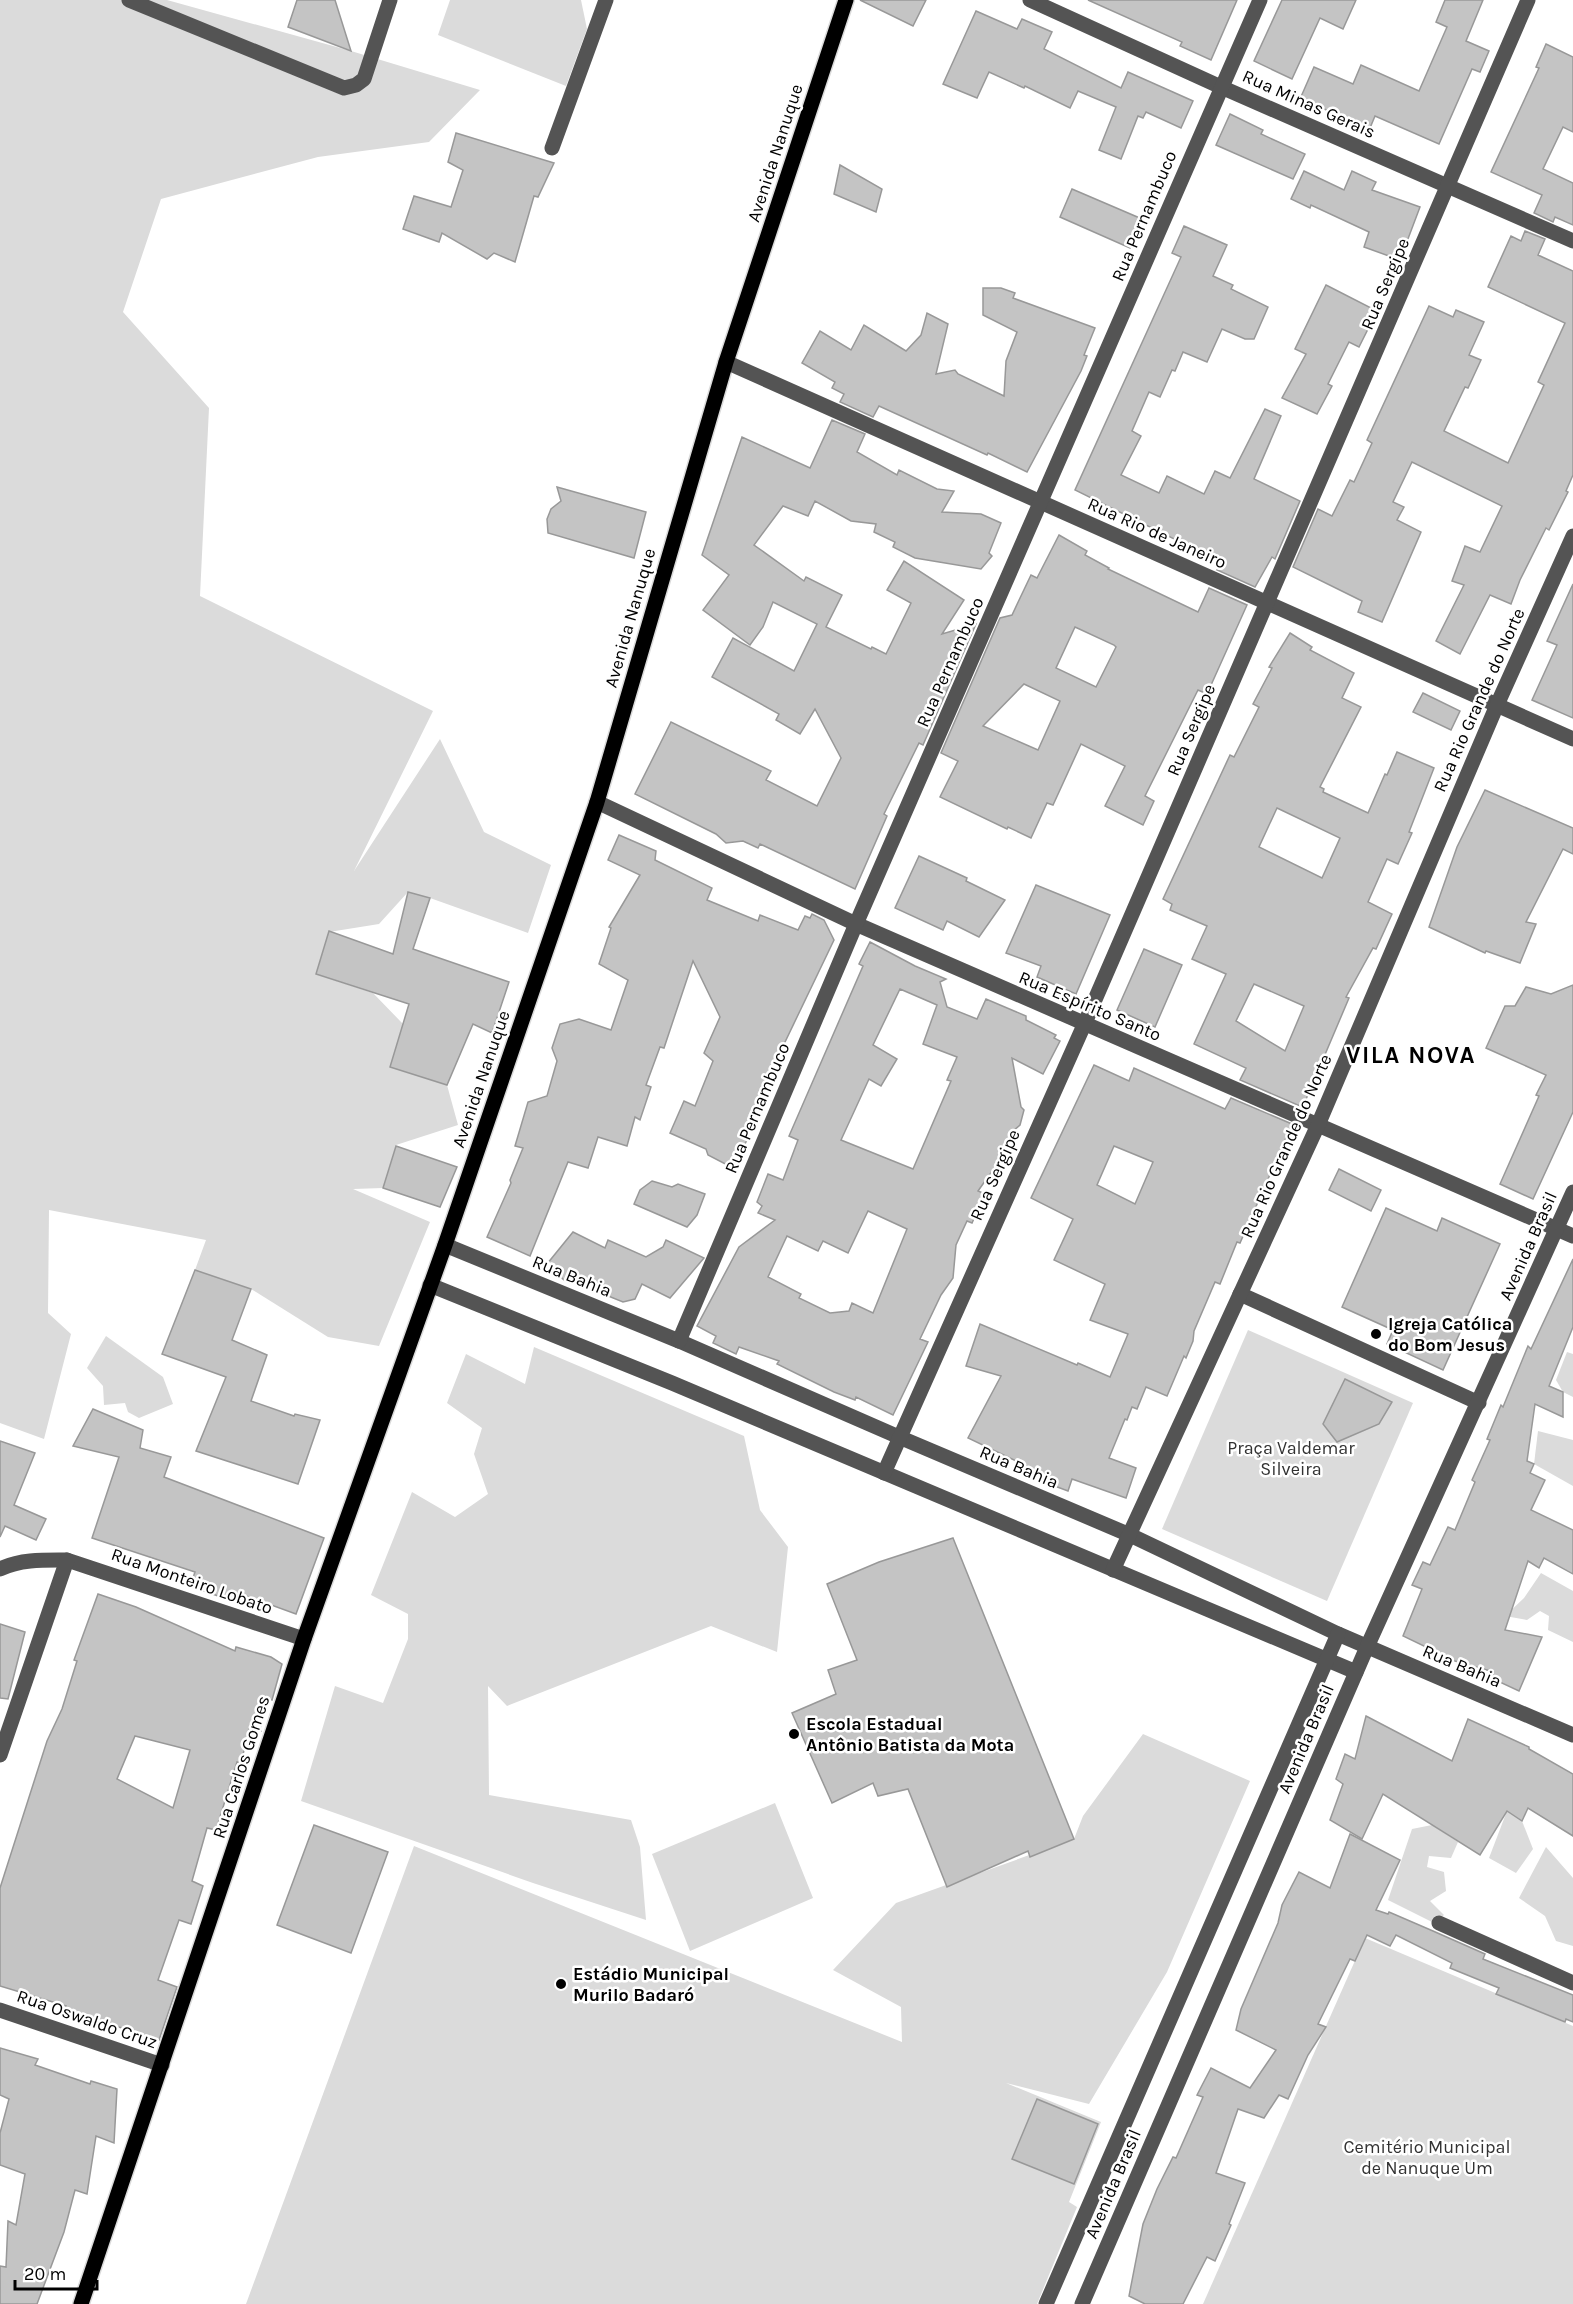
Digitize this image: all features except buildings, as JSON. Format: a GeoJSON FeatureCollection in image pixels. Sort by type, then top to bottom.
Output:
{"type":"FeatureCollection","features":[{"type":"Feature","properties":{"kind":"main road","name":"Avenida Nanuque"},"geometry":{"type":"LineString","coordinates":[[445,1245],[597,802],[726,362],[846,0]]}},
{"type":"Feature","properties":{"kind":"main road","name":"Rua Carlos Gomes"},"geometry":{"type":"LineString","coordinates":[[81,2304],[304,1639],[445,1245]]}},
{"type":"Feature","properties":{"kind":"street"},"geometry":{"type":"LineString","coordinates":[[129,0],[344,88],[356,85],[364,79],[390,0]]}},
{"type":"Feature","properties":{"kind":"street"},"geometry":{"type":"LineString","coordinates":[[552,148],[606,0]]}},
{"type":"Feature","properties":{"kind":"street","name":"Rua Minas Gerais"},"geometry":{"type":"LineString","coordinates":[[1030,0],[1573,242]]}},
{"type":"Feature","properties":{"kind":"street","name":"Rua Pernambuco"},"geometry":{"type":"LineString","coordinates":[[679,1341],[856,924],[1260,0]]}},
{"type":"Feature","properties":{"kind":"street","name":"Rua Sergipe"},"geometry":{"type":"LineString","coordinates":[[884,1473],[1084,1025],[1528,0]]}},
{"type":"Feature","properties":{"kind":"street","name":"Rua Rio de Janeiro"},"geometry":{"type":"LineString","coordinates":[[726,362],[1573,739]]}},
{"type":"Feature","properties":{"kind":"street","name":"Rua Rio Grande do Norte"},"geometry":{"type":"LineString","coordinates":[[1113,1570],[1318,1125],[1497,705],[1573,536]]}},
{"type":"Feature","properties":{"kind":"street","name":"Rua Espírito Santo"},"geometry":{"type":"LineString","coordinates":[[597,802],[856,924],[1573,1236]]}},
{"type":"Feature","properties":{"kind":"street","name":"Avenida Brasil"},"geometry":{"type":"LineString","coordinates":[[1082,2304],[1367,1647],[1573,1192]]}},
{"type":"Feature","properties":{"kind":"street","name":"Rua Bahia"},"geometry":{"type":"LineString","coordinates":[[445,1245],[679,1341],[1130,1535],[1338,1634],[1573,1735]]}},
{"type":"Feature","properties":{"kind":"street"},"geometry":{"type":"LineString","coordinates":[[430,1285],[672,1383],[1356,1672]]}},
{"type":"Feature","properties":{"kind":"street"},"geometry":{"type":"LineString","coordinates":[[1240,1294],[1479,1403]]}},
{"type":"Feature","properties":{"kind":"street"},"geometry":{"type":"LineString","coordinates":[[0,1755],[68,1560]]}},
{"type":"Feature","properties":{"kind":"street","name":"Rua Monteiro Lobato"},"geometry":{"type":"LineString","coordinates":[[0,1569],[11,1563],[68,1560],[304,1639]]}},
{"type":"Feature","properties":{"kind":"street","name":"Avenida Brasil"},"geometry":{"type":"LineString","coordinates":[[1046,2304],[1338,1634]]}},
{"type":"Feature","properties":{"kind":"street"},"geometry":{"type":"LineString","coordinates":[[1439,1923],[1573,1983]]}},
{"type":"Feature","properties":{"kind":"street","name":"Rua Oswaldo Cruz"},"geometry":{"type":"LineString","coordinates":[[0,2010],[162,2065]]}},
{"type":"Feature","properties":{"kind":"green space"},"geometry":{"type":"Polygon","coordinates":[[[0,0],[167,0],[351,51],[480,90],[429,142],[318,157],[161,199],[123,312],[209,408],[200,596],[433,711],[354,871],[440,739],[484,832],[551,865],[528,933],[408,892],[379,924],[329,932],[316,974],[373,993],[403,1024],[390,1067],[447,1085],[458,1125],[396,1145],[383,1188],[353,1189],[430,1222],[379,1346],[328,1337],[251,1289],[195,1270],[206,1240],[49,1210],[48,1313],[71,1334],[44,1439],[0,1423],[0,0]]]}},
{"type":"Feature","properties":{"kind":"green space"},"geometry":{"type":"Polygon","coordinates":[[[450,0],[581,0],[587,29],[566,86],[438,35],[450,0]]]}},
{"type":"Feature","properties":{"kind":"green space","name":"Praça Valdemar Silveira"},"geometry":{"type":"Polygon","coordinates":[[[1248,1330],[1413,1403],[1327,1601],[1162,1529],[1248,1330]]]}},
{"type":"Feature","properties":{"kind":"green space"},"geometry":{"type":"Polygon","coordinates":[[[106,1336],[163,1377],[173,1404],[139,1418],[128,1412],[125,1403],[104,1405],[103,1386],[87,1368],[106,1336]]]}},
{"type":"Feature","properties":{"kind":"green space"},"geometry":{"type":"Polygon","coordinates":[[[534,1347],[744,1436],[760,1510],[788,1547],[777,1652],[711,1626],[507,1706],[488,1686],[489,1795],[631,1820],[640,1847],[646,1920],[533,1883],[301,1801],[335,1686],[383,1703],[408,1639],[408,1614],[371,1595],[412,1492],[455,1517],[488,1494],[474,1454],[482,1428],[447,1403],[466,1354],[525,1384],[534,1347]]]}},
{"type":"Feature","properties":{"kind":"green space"},"geometry":{"type":"Polygon","coordinates":[[[1567,1352],[1573,1354],[1573,1397],[1563,1392],[1556,1380],[1567,1352]]]}},
{"type":"Feature","properties":{"kind":"green space"},"geometry":{"type":"Polygon","coordinates":[[[1538,1431],[1573,1440],[1573,1486],[1534,1464],[1538,1431]]]}},
{"type":"Feature","properties":{"kind":"green space"},"geometry":{"type":"Polygon","coordinates":[[[1541,1573],[1573,1591],[1573,1642],[1548,1630],[1549,1616],[1540,1611],[1527,1620],[1505,1616],[1524,1598],[1541,1573]]]}},
{"type":"Feature","properties":{"kind":"green space","name":"Estádio Municipal Murilo Badaró"},"geometry":{"type":"Polygon","coordinates":[[[1143,1734],[1250,1781],[1167,1972],[1089,2104],[1006,2083],[1101,2122],[1069,2202],[1077,2207],[1037,2304],[246,2304],[414,1846],[902,2042],[901,2007],[833,1970],[896,1903],[1074,1839],[1083,1816],[1143,1734]]]}},
{"type":"Feature","properties":{"kind":"green space"},"geometry":{"type":"Polygon","coordinates":[[[775,1803],[813,1898],[690,1951],[652,1854],[775,1803]]]}},
{"type":"Feature","properties":{"kind":"green space"},"geometry":{"type":"Polygon","coordinates":[[[1507,1811],[1522,1821],[1533,1849],[1516,1873],[1489,1858],[1507,1811]]]}},
{"type":"Feature","properties":{"kind":"green space"},"geometry":{"type":"Polygon","coordinates":[[[1432,1825],[1458,1842],[1451,1858],[1429,1856],[1427,1867],[1444,1872],[1446,1891],[1430,1901],[1444,1915],[1434,1923],[1388,1900],[1412,1829],[1432,1825]]]}},
{"type":"Feature","properties":{"kind":"green space"},"geometry":{"type":"Polygon","coordinates":[[[1546,1847],[1573,1878],[1573,1946],[1556,1941],[1545,1916],[1519,1898],[1546,1847]]]}},
{"type":"Feature","properties":{"kind":"green space","name":"Cemitério Municipal de Nanuque Um"},"geometry":{"type":"Polygon","coordinates":[[[1365,1938],[1573,2026],[1573,2304],[1203,2304],[1365,1938]]]}},
{"type":"Feature","properties":{"kind":"place","name":"Igreja Católica do Bom Jesus"},"geometry":{"type":"Point","coordinates":[1376,1334]}},
{"type":"Feature","properties":{"kind":"place","name":"Escola Estadual Antônio Batista da Mota"},"geometry":{"type":"Point","coordinates":[794,1734]}},
{"type":"Feature","properties":{"kind":"place","name":"Estádio Municipal Murilo Badaró"},"geometry":{"type":"Point","coordinates":[561,1984]}},
{"type":"Feature","properties":{"kind":"district","name":"VILA NOVA"},"geometry":{"type":"Point","coordinates":[1411,1055]}}]}
